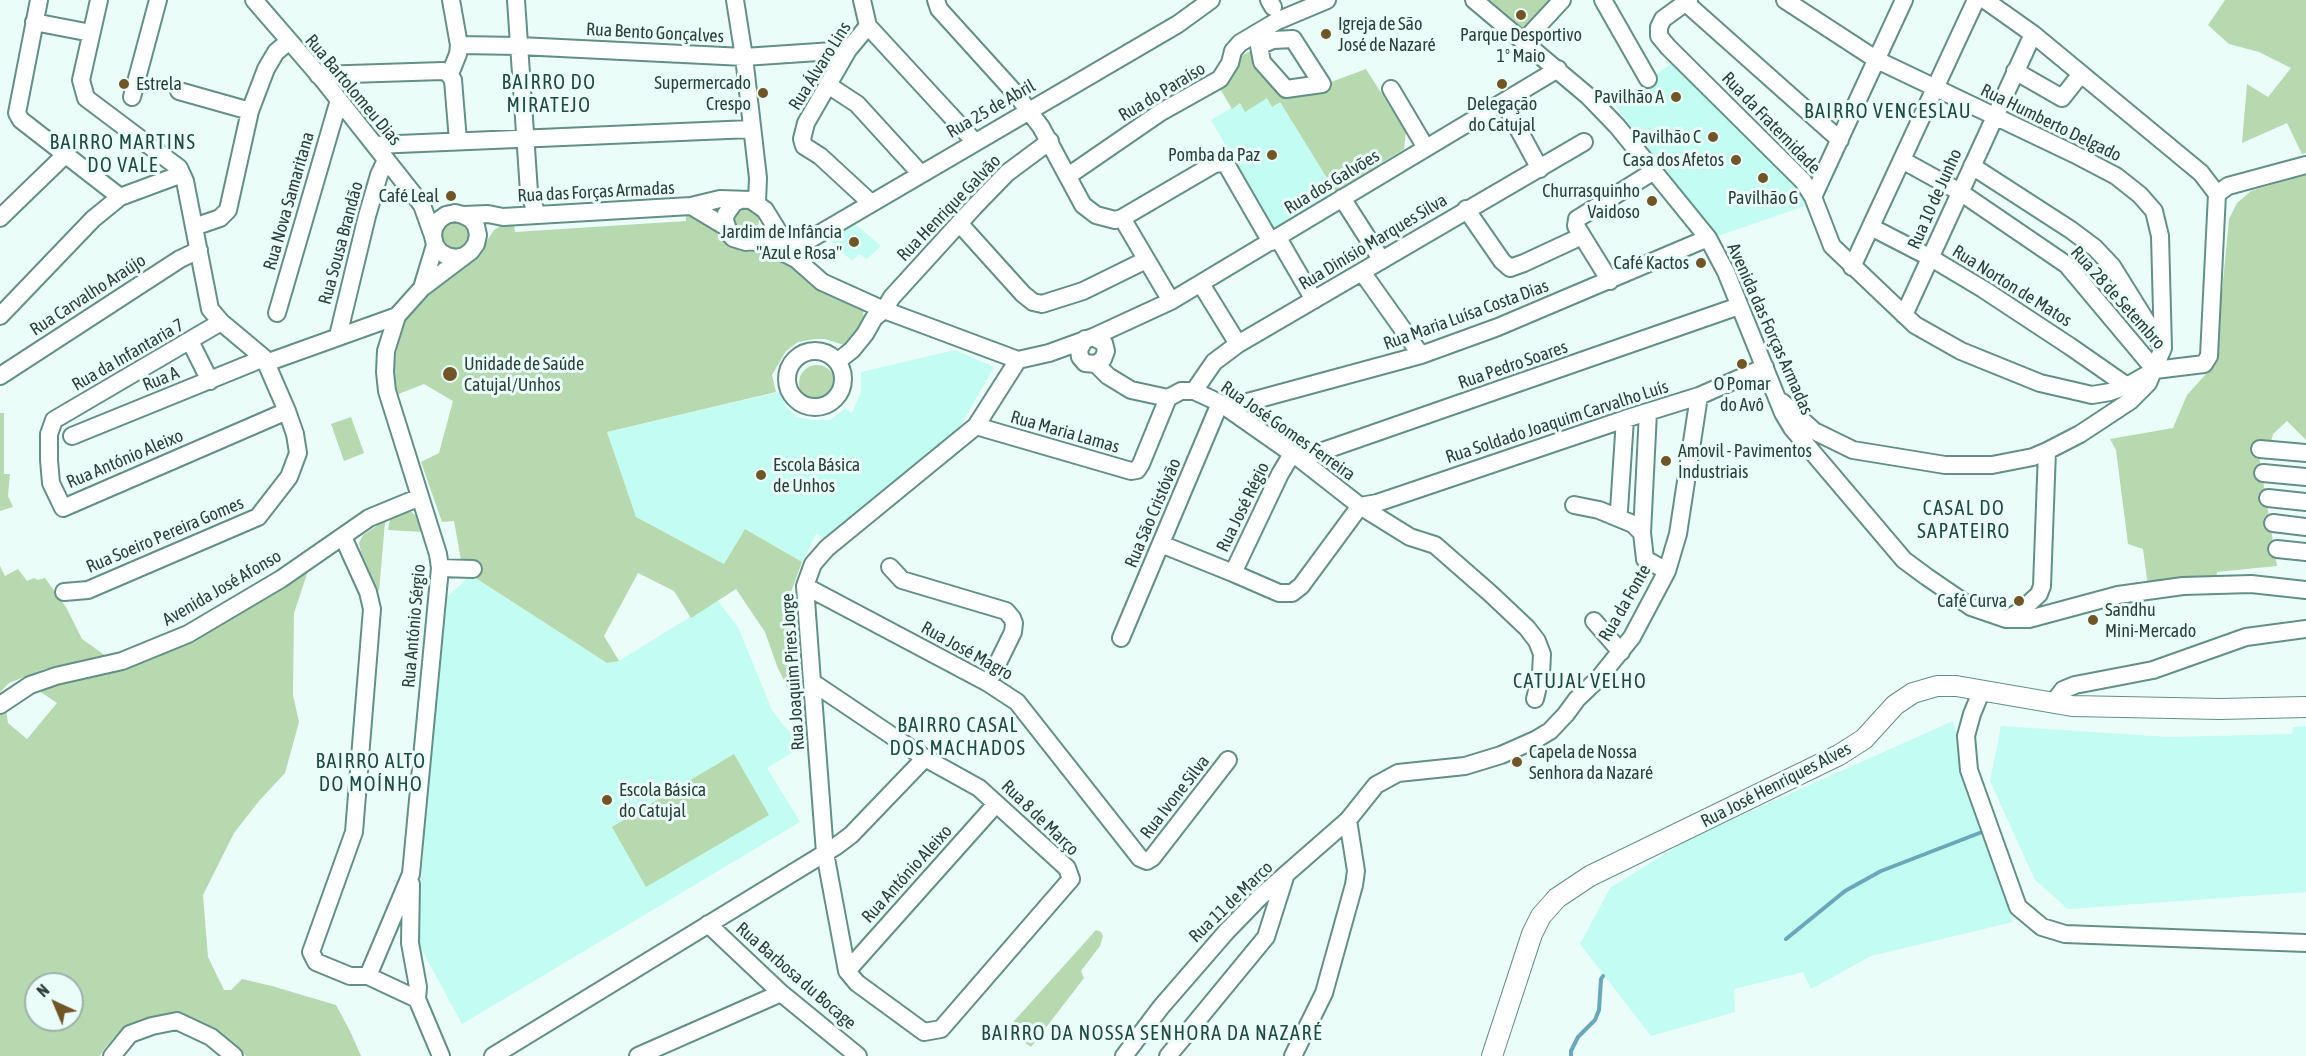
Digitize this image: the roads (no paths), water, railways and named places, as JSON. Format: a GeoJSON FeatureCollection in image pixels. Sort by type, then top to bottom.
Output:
{"type":"FeatureCollection","features":[{"type":"Feature","properties":{"kind":"main road","name":"Rua José Henriques Alves"},"geometry":{"type":"LineString","coordinates":[[1492,1056],[1532,934],[1545,910],[1565,891],[1590,876],[1846,751],[1864,739],[1895,705],[1913,693],[1948,685],[2053,703],[2102,707],[2220,709],[2306,707]]}},
{"type":"Feature","properties":{"kind":"street"},"geometry":{"type":"LineString","coordinates":[[39,0],[17,113],[21,120],[120,197]]}},
{"type":"Feature","properties":{"kind":"street"},"geometry":{"type":"LineString","coordinates":[[99,0],[81,80],[86,98],[178,168],[182,174],[210,309],[221,322],[265,361],[397,316]]}},
{"type":"Feature","properties":{"kind":"street"},"geometry":{"type":"LineString","coordinates":[[132,97],[158,0]]}},
{"type":"Feature","properties":{"kind":"street"},"geometry":{"type":"LineString","coordinates":[[450,74],[459,45],[451,0]]}},
{"type":"Feature","properties":{"kind":"street"},"geometry":{"type":"LineString","coordinates":[[516,0],[529,192],[537,215]]}},
{"type":"Feature","properties":{"kind":"street"},"geometry":{"type":"LineString","coordinates":[[735,0],[758,178],[755,206],[766,228],[758,238],[752,241],[746,242],[733,238],[726,227],[726,214],[734,203],[755,206],[793,255],[822,282],[884,310],[1018,360],[1095,341]]}},
{"type":"Feature","properties":{"kind":"street"},"geometry":{"type":"LineString","coordinates":[[862,0],[868,26],[974,141]]}},
{"type":"Feature","properties":{"kind":"street"},"geometry":{"type":"LineString","coordinates":[[936,0],[939,9],[1028,110],[1050,141],[1083,205],[1096,215],[1115,220],[1122,219],[1216,163],[1226,164],[1314,300]]}},
{"type":"Feature","properties":{"kind":"street","name":"Rua 25 de Abril"},"geometry":{"type":"LineString","coordinates":[[793,255],[920,173],[1178,24],[1211,0]]}},
{"type":"Feature","properties":{"kind":"street","name":"Rua do Paraíso"},"geometry":{"type":"LineString","coordinates":[[1068,176],[1161,112],[1220,79],[1230,63],[1233,51],[1240,43],[1262,37],[1327,0]]}},
{"type":"Feature","properties":{"kind":"street","name":"Avenida das Forças Armadas"},"geometry":{"type":"LineString","coordinates":[[1474,0],[1588,96],[1617,126],[1707,238],[1726,272],[1783,414],[1798,436],[1904,560],[1971,607],[2006,619],[2030,619],[2118,595],[2184,586],[2251,584],[2306,590]]}},
{"type":"Feature","properties":{"kind":"street"},"geometry":{"type":"LineString","coordinates":[[1524,41],[1562,0]]}},
{"type":"Feature","properties":{"kind":"street"},"geometry":{"type":"LineString","coordinates":[[1603,0],[1648,79]]}},
{"type":"Feature","properties":{"kind":"street","name":"Rua Humberto Delgado"},"geometry":{"type":"LineString","coordinates":[[1785,0],[1877,60],[2116,176],[2140,195],[2154,211],[2160,236],[2163,348],[2155,370]]}},
{"type":"Feature","properties":{"kind":"street"},"geometry":{"type":"LineString","coordinates":[[1813,197],[1904,0]]}},
{"type":"Feature","properties":{"kind":"street"},"geometry":{"type":"LineString","coordinates":[[1852,267],[1976,0]]}},
{"type":"Feature","properties":{"kind":"street"},"geometry":{"type":"LineString","coordinates":[[1985,0],[2033,34],[2201,173],[2217,194],[2209,356],[2204,364],[2155,370]]}},
{"type":"Feature","properties":{"kind":"street","name":"Rua Bartolomeu Dias"},"geometry":{"type":"LineString","coordinates":[[260,2],[288,42],[339,100],[422,205],[434,241]]}},
{"type":"Feature","properties":{"kind":"street"},"geometry":{"type":"LineString","coordinates":[[1688,2],[1840,140]]}},
{"type":"Feature","properties":{"kind":"street","name":"Rua da Fraternidade"},"geometry":{"type":"LineString","coordinates":[[1688,2],[1663,19],[1659,27],[1659,36],[1803,181],[1813,197],[1827,239],[1832,246],[1916,325],[1962,351],[2040,383],[2092,394],[2110,392],[2127,386],[2155,370]]}},
{"type":"Feature","properties":{"kind":"street"},"geometry":{"type":"LineString","coordinates":[[34,22],[92,33]]}},
{"type":"Feature","properties":{"kind":"street","name":"Rua Álvaro Lins"},"geometry":{"type":"LineString","coordinates":[[868,26],[848,50],[806,123],[802,139],[804,146],[820,156],[871,203]]}},
{"type":"Feature","properties":{"kind":"street","name":"Rua 10 de Junho"},"geometry":{"type":"LineString","coordinates":[[1904,315],[2033,34]]}},
{"type":"Feature","properties":{"kind":"street"},"geometry":{"type":"LineString","coordinates":[[194,227],[220,218],[228,210],[250,111],[266,69],[276,52],[288,42]]}},
{"type":"Feature","properties":{"kind":"street","name":"Rua Bento Gonçalves"},"geometry":{"type":"LineString","coordinates":[[459,45],[744,57],[848,50]]}},
{"type":"Feature","properties":{"kind":"street","name":"Rua dos Galvões"},"geometry":{"type":"LineString","coordinates":[[1095,341],[1201,284],[1558,69]]}},
{"type":"Feature","properties":{"kind":"street"},"geometry":{"type":"LineString","coordinates":[[318,75],[443,71],[450,74],[453,80],[459,141]]}},
{"type":"Feature","properties":{"kind":"street"},"geometry":{"type":"LineString","coordinates":[[2015,71],[2062,98],[2081,74]]}},
{"type":"Feature","properties":{"kind":"street"},"geometry":{"type":"LineString","coordinates":[[828,85],[857,104],[920,173]]}},
{"type":"Feature","properties":{"kind":"street"},"geometry":{"type":"LineString","coordinates":[[1391,89],[1426,148]]}},
{"type":"Feature","properties":{"kind":"street"},"geometry":{"type":"LineString","coordinates":[[179,91],[250,111]]}},
{"type":"Feature","properties":{"kind":"street","name":"Rua Nova Samaritana"},"geometry":{"type":"LineString","coordinates":[[277,313],[339,100]]}},
{"type":"Feature","properties":{"kind":"street"},"geometry":{"type":"LineString","coordinates":[[1509,112],[1540,169]]}},
{"type":"Feature","properties":{"kind":"street"},"geometry":{"type":"LineString","coordinates":[[375,145],[751,129]]}},
{"type":"Feature","properties":{"kind":"street","name":"Rua Henrique Galvão"},"geometry":{"type":"LineString","coordinates":[[837,361],[852,350],[892,297],[1007,173],[1050,141]]}},
{"type":"Feature","properties":{"kind":"street","name":"Rua Dinísio Marques Silva"},"geometry":{"type":"LineString","coordinates":[[1194,391],[1214,362],[1238,344],[1584,142]]}},
{"type":"Feature","properties":{"kind":"street"},"geometry":{"type":"LineString","coordinates":[[0,218],[66,154]]}},
{"type":"Feature","properties":{"kind":"street","name":"Rua Sousa Brandão"},"geometry":{"type":"LineString","coordinates":[[338,336],[367,216],[386,160]]}},
{"type":"Feature","properties":{"kind":"street","name":"Rua 28 de Setembro"},"geometry":{"type":"LineString","coordinates":[[1778,398],[1814,431],[1853,450],[1945,465],[1992,465],[2033,457],[2080,434],[2130,401],[2148,383],[2155,370],[2067,265],[1960,192],[1902,160]]}},
{"type":"Feature","properties":{"kind":"street"},"geometry":{"type":"LineString","coordinates":[[2217,194],[2228,186],[2306,165]]}},
{"type":"Feature","properties":{"kind":"street"},"geometry":{"type":"LineString","coordinates":[[1972,166],[2095,248],[2112,266],[2163,348]]}},
{"type":"Feature","properties":{"kind":"street"},"geometry":{"type":"LineString","coordinates":[[1610,281],[1576,226],[1576,219],[1654,171]]}},
{"type":"Feature","properties":{"kind":"street"},"geometry":{"type":"LineString","coordinates":[[0,316],[93,219],[120,197],[182,174]]}},
{"type":"Feature","properties":{"kind":"street"},"geometry":{"type":"LineString","coordinates":[[1342,198],[1381,259]]}},
{"type":"Feature","properties":{"kind":"street","name":"Rua das Forças Armadas"},"geometry":{"type":"LineString","coordinates":[[463,215],[488,214],[503,217],[691,206],[720,199],[755,206]]}},
{"type":"Feature","properties":{"kind":"street","name":"Rua Bartolomeu Dias"},"geometry":{"type":"LineString","coordinates":[[422,205],[446,215]]}},
{"type":"Feature","properties":{"kind":"street","name":"Rua das Forças Armadas"},"geometry":{"type":"LineString","coordinates":[[691,206],[726,227]]}},
{"type":"Feature","properties":{"kind":"street"},"geometry":{"type":"LineString","coordinates":[[1466,209],[1502,261],[1510,268],[1582,236]]}},
{"type":"Feature","properties":{"kind":"street"},"geometry":{"type":"LineString","coordinates":[[455,213],[463,215],[471,219],[478,235],[470,250],[456,258],[447,256],[434,241],[434,228],[446,215],[455,213]]}},
{"type":"Feature","properties":{"kind":"street","name":"Rua das Forças Armadas"},"geometry":{"type":"LineString","coordinates":[[470,250],[503,217]]}},
{"type":"Feature","properties":{"kind":"street"},"geometry":{"type":"LineString","coordinates":[[1122,219],[1171,301]]}},
{"type":"Feature","properties":{"kind":"street"},"geometry":{"type":"LineString","coordinates":[[960,223],[1023,294],[1033,302],[1042,304],[1083,291],[1146,260]]}},
{"type":"Feature","properties":{"kind":"street","name":"Rua Norton de Matos"},"geometry":{"type":"LineString","coordinates":[[1870,227],[1931,258],[2072,346],[2127,386]]}},
{"type":"Feature","properties":{"kind":"street","name":"Rua Maria Luísa Costa Dias"},"geometry":{"type":"LineString","coordinates":[[1227,407],[1421,355],[1498,327],[1707,238]]}},
{"type":"Feature","properties":{"kind":"street","name":"Rua António Sérgio"},"geometry":{"type":"LineString","coordinates":[[422,288],[434,241]]}},
{"type":"Feature","properties":{"kind":"street"},"geometry":{"type":"LineString","coordinates":[[752,241],[793,255]]}},
{"type":"Feature","properties":{"kind":"street","name":"Rua Carvalho Araújo"},"geometry":{"type":"LineString","coordinates":[[0,376],[180,259],[199,250]]}},
{"type":"Feature","properties":{"kind":"street","name":"Rua António Sérgio"},"geometry":{"type":"LineString","coordinates":[[368,976],[411,874],[440,568],[438,554],[387,391],[386,351],[397,316],[422,288],[470,250]]}},
{"type":"Feature","properties":{"kind":"street"},"geometry":{"type":"LineString","coordinates":[[1362,272],[1421,355]]}},
{"type":"Feature","properties":{"kind":"street"},"geometry":{"type":"LineString","coordinates":[[1201,284],[1238,344]]}},
{"type":"Feature","properties":{"kind":"street","name":"Rua Pedro Soares"},"geometry":{"type":"LineString","coordinates":[[1296,456],[1739,306]]}},
{"type":"Feature","properties":{"kind":"street","name":"Rua da Infantaria 7"},"geometry":{"type":"LineString","coordinates":[[54,420],[221,322]]}},
{"type":"Feature","properties":{"kind":"street"},"geometry":{"type":"LineString","coordinates":[[190,340],[210,381]]}},
{"type":"Feature","properties":{"kind":"street"},"geometry":{"type":"LineString","coordinates":[[1049,353],[1080,357],[1079,350],[1095,341]]}},
{"type":"Feature","properties":{"kind":"street"},"geometry":{"type":"LineString","coordinates":[[1095,341],[1103,359],[1096,364]]}},
{"type":"Feature","properties":{"kind":"street","name":"Rua José Gomes Ferreira"},"geometry":{"type":"LineString","coordinates":[[1080,357],[1089,364],[1096,364],[1108,376],[1131,390],[1168,398],[1181,391],[1194,391],[1227,407],[1296,456],[1360,506],[1410,537],[1434,545],[1527,628],[1537,641],[1542,654],[1542,674],[1535,699]]}},
{"type":"Feature","properties":{"kind":"street","name":"Rua Joaquim Pires Jorge"},"geometry":{"type":"LineString","coordinates":[[847,971],[825,853],[805,586],[813,564],[827,548],[976,426],[1018,360]]}},
{"type":"Feature","properties":{"kind":"street","name":"Rua A"},"geometry":{"type":"LineString","coordinates":[[72,436],[265,361]]}},
{"type":"Feature","properties":{"kind":"street","name":"Rua Soeiro Pereira Gomes"},"geometry":{"type":"LineString","coordinates":[[64,592],[88,590],[258,517],[289,477],[298,453],[295,434],[287,411],[265,361]]}},
{"type":"Feature","properties":{"kind":"street","name":"Rua Soldado Joaquim Carvalho Luís"},"geometry":{"type":"LineString","coordinates":[[1360,506],[1377,503],[1699,396],[1765,367]]}},
{"type":"Feature","properties":{"kind":"street","name":"Rua da Fonte"},"geometry":{"type":"LineString","coordinates":[[1376,785],[1398,773],[1466,766],[1501,755],[1535,740],[1550,731],[1621,652],[1653,600],[1667,571],[1678,534],[1699,396]]}},
{"type":"Feature","properties":{"kind":"street","name":"Rua Maria Lamas"},"geometry":{"type":"LineString","coordinates":[[976,426],[1131,471],[1137,470],[1142,464],[1168,398]]}},
{"type":"Feature","properties":{"kind":"street","name":"Rua São Cristóvão"},"geometry":{"type":"LineString","coordinates":[[1120,638],[1161,544],[1227,407]]}},
{"type":"Feature","properties":{"kind":"street","name":"Rua António Aleixo"},"geometry":{"type":"LineString","coordinates":[[54,420],[49,434],[51,483],[63,508],[287,411]]}},
{"type":"Feature","properties":{"kind":"street"},"geometry":{"type":"LineString","coordinates":[[1648,412],[1642,533],[1645,558],[1667,571]]}},
{"type":"Feature","properties":{"kind":"street"},"geometry":{"type":"LineString","coordinates":[[1617,517],[1625,419]]}},
{"type":"Feature","properties":{"kind":"street"},"geometry":{"type":"LineString","coordinates":[[2260,449],[2306,453]]}},
{"type":"Feature","properties":{"kind":"street"},"geometry":{"type":"LineString","coordinates":[[2006,619],[2022,610],[2038,594],[2042,586],[2047,451]]}},
{"type":"Feature","properties":{"kind":"street","name":"Rua José Régio"},"geometry":{"type":"LineString","coordinates":[[1161,544],[1233,573],[1280,474],[1296,456]]}},
{"type":"Feature","properties":{"kind":"street"},"geometry":{"type":"LineString","coordinates":[[2263,473],[2306,477]]}},
{"type":"Feature","properties":{"kind":"street","name":"Avenida José Afonso"},"geometry":{"type":"LineString","coordinates":[[0,705],[30,685],[56,676],[122,661],[188,634],[281,579],[369,518],[420,497]]}},
{"type":"Feature","properties":{"kind":"street"},"geometry":{"type":"LineString","coordinates":[[2268,498],[2306,502]]}},
{"type":"Feature","properties":{"kind":"street"},"geometry":{"type":"LineString","coordinates":[[1574,505],[1599,510],[1617,517],[1633,524],[1642,533]]}},
{"type":"Feature","properties":{"kind":"street"},"geometry":{"type":"LineString","coordinates":[[1233,573],[1279,593],[1292,593],[1301,586],[1360,506]]}},
{"type":"Feature","properties":{"kind":"street"},"geometry":{"type":"LineString","coordinates":[[2273,523],[2306,526]]}},
{"type":"Feature","properties":{"kind":"street"},"geometry":{"type":"LineString","coordinates":[[343,537],[368,592],[372,609],[354,832],[312,952],[316,962],[350,976],[368,976],[417,999]]}},
{"type":"Feature","properties":{"kind":"street"},"geometry":{"type":"LineString","coordinates":[[2277,549],[2306,552]]}},
{"type":"Feature","properties":{"kind":"street"},"geometry":{"type":"LineString","coordinates":[[890,567],[902,580],[1006,611],[1012,618],[1013,632],[988,683]]}},
{"type":"Feature","properties":{"kind":"street"},"geometry":{"type":"LineString","coordinates":[[440,568],[473,569]]}},
{"type":"Feature","properties":{"kind":"street","name":"Rua José Magro"},"geometry":{"type":"LineString","coordinates":[[805,586],[988,683],[1017,702],[1140,858],[1147,861],[1152,858]]}},
{"type":"Feature","properties":{"kind":"street"},"geometry":{"type":"LineString","coordinates":[[1594,621],[1621,652]]}},
{"type":"Feature","properties":{"kind":"street"},"geometry":{"type":"LineString","coordinates":[[2053,703],[2063,690],[2075,685],[2153,670],[2246,637],[2306,628]]}},
{"type":"Feature","properties":{"kind":"street","name":"Rua 8 de Março"},"geometry":{"type":"LineString","coordinates":[[812,682],[925,758],[980,788],[1067,868],[1071,879],[941,1029],[924,1032],[857,983],[847,971]]}},
{"type":"Feature","properties":{"kind":"street"},"geometry":{"type":"LineString","coordinates":[[1983,690],[1972,714],[1966,736],[1968,770],[2018,907],[2042,927],[2066,934],[2306,943]]}},
{"type":"Feature","properties":{"kind":"street"},"geometry":{"type":"LineString","coordinates":[[493,1056],[825,853],[851,835],[925,758]]}},
{"type":"Feature","properties":{"kind":"street","name":"Rua Ivone Silva"},"geometry":{"type":"LineString","coordinates":[[1152,858],[1228,760]]}},
{"type":"Feature","properties":{"kind":"street","name":"Rua 11 de Marco"},"geometry":{"type":"LineString","coordinates":[[1124,1056],[1195,966],[1260,897],[1348,820],[1376,785]]}},
{"type":"Feature","properties":{"kind":"street","name":"Rua António Aleixo"},"geometry":{"type":"LineString","coordinates":[[847,971],[996,804]]}},
{"type":"Feature","properties":{"kind":"street"},"geometry":{"type":"LineString","coordinates":[[1293,1056],[1324,993],[1354,885],[1356,871],[1348,820]]}},
{"type":"Feature","properties":{"kind":"street"},"geometry":{"type":"LineString","coordinates":[[411,874],[410,944],[418,987],[417,999],[441,1056]]}},
{"type":"Feature","properties":{"kind":"street"},"geometry":{"type":"LineString","coordinates":[[1168,1056],[1266,937],[1285,877]]}},
{"type":"Feature","properties":{"kind":"street","name":"Rua Barbosa du Bocage"},"geometry":{"type":"LineString","coordinates":[[708,924],[781,993],[858,1056]]}},
{"type":"Feature","properties":{"kind":"street"},"geometry":{"type":"LineString","coordinates":[[638,1056],[781,993]]}},
{"type":"Feature","properties":{"kind":"street"},"geometry":{"type":"LineString","coordinates":[[112,1056],[130,1034],[152,1026],[177,1021],[211,1037],[234,1056]]}},
{"type":"Feature","properties":{"kind":"waterway"},"geometry":{"type":"LineString","coordinates":[[1786,939],[1845,891],[1881,871],[1982,832]]}},
{"type":"Feature","properties":{"kind":"waterway"},"geometry":{"type":"LineString","coordinates":[[1571,1056],[1578,1037],[1595,1020],[1599,1010],[1603,976]]}},
{"type":"Feature","properties":{"kind":"place","name":"Parque Desportivo 1º Maio"},"geometry":{"type":"Point","coordinates":[1521,15]}},
{"type":"Feature","properties":{"kind":"place","name":"Igreja de São José de Nazaré"},"geometry":{"type":"Point","coordinates":[1326,34]}},
{"type":"Feature","properties":{"kind":"place","name":"Estrela"},"geometry":{"type":"Point","coordinates":[124,84]}},
{"type":"Feature","properties":{"kind":"place","name":"Delegação do Catujal"},"geometry":{"type":"Point","coordinates":[1502,84]}},
{"type":"Feature","properties":{"kind":"place","name":"Supermercado Crespo"},"geometry":{"type":"Point","coordinates":[763,93]}},
{"type":"Feature","properties":{"kind":"place","name":"Pavilhão A"},"geometry":{"type":"Point","coordinates":[1676,97]}},
{"type":"Feature","properties":{"kind":"place","name":"Pavilhão C"},"geometry":{"type":"Point","coordinates":[1713,137]}},
{"type":"Feature","properties":{"kind":"place","name":"Pomba da Paz"},"geometry":{"type":"Point","coordinates":[1272,155]}},
{"type":"Feature","properties":{"kind":"place","name":"Casa dos Afetos"},"geometry":{"type":"Point","coordinates":[1736,160]}},
{"type":"Feature","properties":{"kind":"place","name":"Pavilhão G"},"geometry":{"type":"Point","coordinates":[1763,178]}},
{"type":"Feature","properties":{"kind":"place","name":"Café Leal"},"geometry":{"type":"Point","coordinates":[451,196]}},
{"type":"Feature","properties":{"kind":"place","name":"Churrasquinho Vaidoso"},"geometry":{"type":"Point","coordinates":[1652,201]}},
{"type":"Feature","properties":{"kind":"place","name":"Jardim de Infância \"Azul e Rosa\""},"geometry":{"type":"Point","coordinates":[854,242]}},
{"type":"Feature","properties":{"kind":"place","name":"Café Kactos"},"geometry":{"type":"Point","coordinates":[1701,263]}},
{"type":"Feature","properties":{"kind":"place","name":"O Pomar do Avô"},"geometry":{"type":"Point","coordinates":[1742,364]}},
{"type":"Feature","properties":{"kind":"place","name":"Unidade de Saúde Catujal/Unhos"},"geometry":{"type":"Point","coordinates":[450,374]}},
{"type":"Feature","properties":{"kind":"place","name":"Amovil - Pavimentos Industriais"},"geometry":{"type":"Point","coordinates":[1666,461]}},
{"type":"Feature","properties":{"kind":"place","name":"Escola Básica de Unhos"},"geometry":{"type":"Point","coordinates":[761,475]}},
{"type":"Feature","properties":{"kind":"place","name":"Café Curva"},"geometry":{"type":"Point","coordinates":[2019,601]}},
{"type":"Feature","properties":{"kind":"place","name":"Sandhu Mini-Mercado"},"geometry":{"type":"Point","coordinates":[2093,620]}},
{"type":"Feature","properties":{"kind":"place","name":"Capela de Nossa Senhora da Nazaré"},"geometry":{"type":"Point","coordinates":[1517,762]}},
{"type":"Feature","properties":{"kind":"place","name":"Escola Básica do Catujal"},"geometry":{"type":"Point","coordinates":[607,800]}},
{"type":"Feature","properties":{"kind":"district","name":"BAIRRO DO MIRATEJO"},"geometry":{"type":"Point","coordinates":[549,94]}},
{"type":"Feature","properties":{"kind":"district","name":"BAIRRO VENCESLAU"},"geometry":{"type":"Point","coordinates":[1888,112]}},
{"type":"Feature","properties":{"kind":"district","name":"BAIRRO MARTINS DO VALE"},"geometry":{"type":"Point","coordinates":[123,154]}},
{"type":"Feature","properties":{"kind":"district","name":"CASAL DO SAPATEIRO"},"geometry":{"type":"Point","coordinates":[1964,520]}},
{"type":"Feature","properties":{"kind":"district","name":"CATUJAL VELHO"},"geometry":{"type":"Point","coordinates":[1580,682]}},
{"type":"Feature","properties":{"kind":"district","name":"BAIRRO CASAL DOS MACHADOS"},"geometry":{"type":"Point","coordinates":[958,738]}},
{"type":"Feature","properties":{"kind":"district","name":"BAIRRO ALTO DO MOÍNHO"},"geometry":{"type":"Point","coordinates":[371,774]}},
{"type":"Feature","properties":{"kind":"district","name":"BAIRRO DA NOSSA SENHORA DA NAZARÉ"},"geometry":{"type":"Point","coordinates":[1152,1034]}}]}
